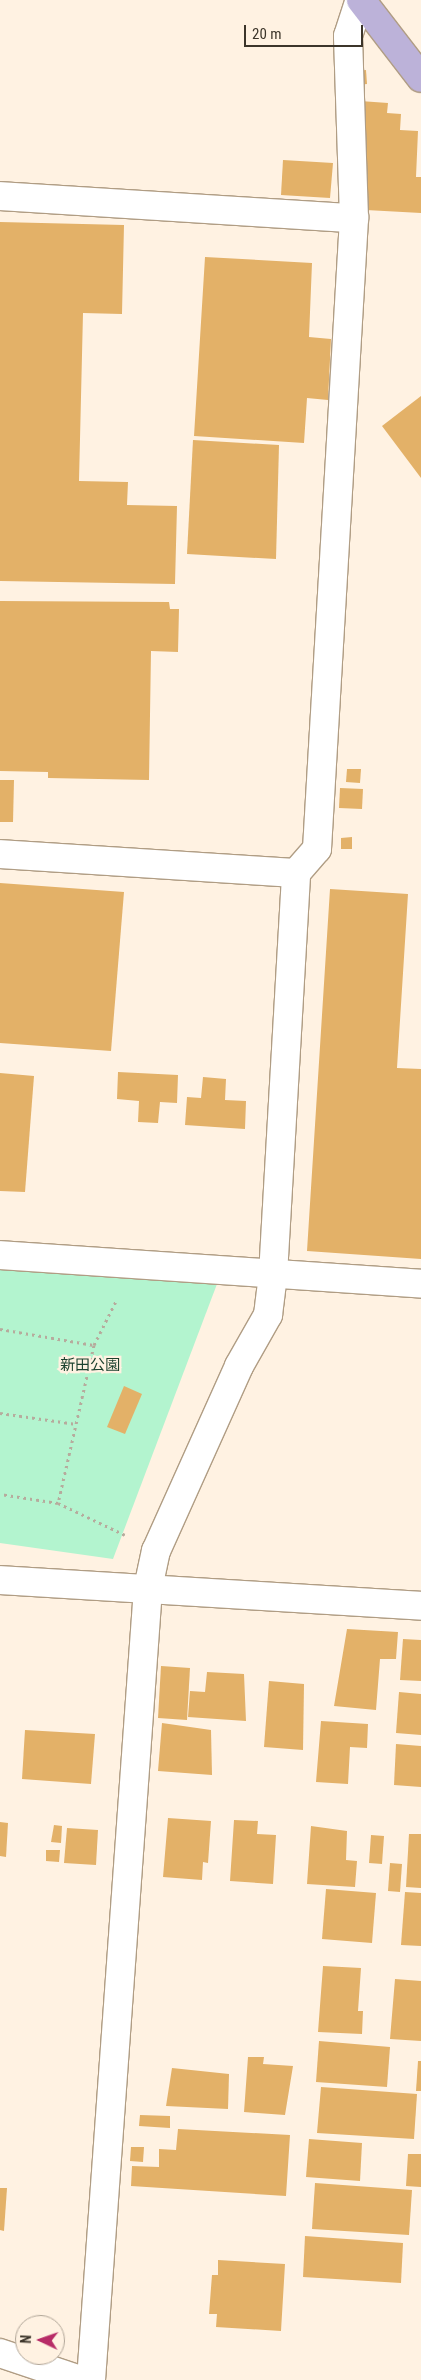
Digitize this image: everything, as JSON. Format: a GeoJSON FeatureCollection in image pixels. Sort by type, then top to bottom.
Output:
{"type":"FeatureCollection","features":[{"type":"Feature","properties":{"kind":"main road"},"geometry":{"type":"LineString","coordinates":[[360,0],[421,78]]}},
{"type":"Feature","properties":{"kind":"street"},"geometry":{"type":"LineString","coordinates":[[91,2380],[148,1588],[156,1551],[240,1366],[268,1315],[273,1275],[296,873],[317,849],[354,218],[348,36],[360,0]]}},
{"type":"Feature","properties":{"kind":"street"},"geometry":{"type":"LineString","coordinates":[[0,196],[354,218]]}},
{"type":"Feature","properties":{"kind":"street"},"geometry":{"type":"LineString","coordinates":[[0,854],[296,873]]}},
{"type":"Feature","properties":{"kind":"street"},"geometry":{"type":"LineString","coordinates":[[0,1255],[421,1284]]}},
{"type":"Feature","properties":{"kind":"street"},"geometry":{"type":"LineString","coordinates":[[0,1580],[421,1606]]}},
{"type":"Feature","properties":{"kind":"street"},"geometry":{"type":"LineString","coordinates":[[0,2353],[80,2380]]}},
{"type":"Feature","properties":{"kind":"path"},"geometry":{"type":"LineString","coordinates":[[58,1503],[94,1345],[134,1264]]}},
{"type":"Feature","properties":{"kind":"path"},"geometry":{"type":"LineString","coordinates":[[0,1329],[94,1345]]}},
{"type":"Feature","properties":{"kind":"path"},"geometry":{"type":"LineString","coordinates":[[0,1413],[76,1424]]}},
{"type":"Feature","properties":{"kind":"path"},"geometry":{"type":"LineString","coordinates":[[0,1494],[58,1503],[156,1551]]}},
{"type":"Feature","properties":{"kind":"green space","name":"新田公園"},"geometry":{"type":"Polygon","coordinates":[[[0,1267],[217,1284],[113,1559],[0,1543],[0,1267]]]}},
{"type":"Feature","properties":{"kind":"building"},"geometry":{"type":"Polygon","coordinates":[[[366,70],[367,84],[357,85],[356,71],[366,70]]]}},
{"type":"Feature","properties":{"kind":"building"},"geometry":{"type":"Polygon","coordinates":[[[360,101],[388,103],[387,113],[401,114],[400,130],[418,131],[416,177],[421,177],[421,213],[366,210],[368,174],[362,173],[360,101]]]}},
{"type":"Feature","properties":{"kind":"building"},"geometry":{"type":"Polygon","coordinates":[[[283,160],[333,163],[330,198],[281,195],[283,160]]]}},
{"type":"Feature","properties":{"kind":"building"},"geometry":{"type":"Polygon","coordinates":[[[0,222],[124,225],[122,314],[83,313],[79,481],[128,482],[127,505],[177,506],[175,584],[0,581],[0,222]]]}},
{"type":"Feature","properties":{"kind":"building"},"geometry":{"type":"Polygon","coordinates":[[[205,257],[312,263],[309,337],[331,339],[328,400],[307,398],[304,443],[194,436],[205,257]]]}},
{"type":"Feature","properties":{"kind":"building"},"geometry":{"type":"Polygon","coordinates":[[[421,396],[421,478],[382,426],[421,396]]]}},
{"type":"Feature","properties":{"kind":"building"},"geometry":{"type":"Polygon","coordinates":[[[193,440],[279,445],[276,559],[187,554],[193,440]]]}},
{"type":"Feature","properties":{"kind":"building"},"geometry":{"type":"Polygon","coordinates":[[[0,601],[169,602],[170,609],[179,609],[178,652],[151,651],[149,780],[48,778],[48,772],[0,771],[0,601]]]}},
{"type":"Feature","properties":{"kind":"building"},"geometry":{"type":"Polygon","coordinates":[[[347,769],[361,769],[360,783],[346,782],[347,769]]]}},
{"type":"Feature","properties":{"kind":"building"},"geometry":{"type":"Polygon","coordinates":[[[0,780],[14,780],[13,822],[0,822],[0,780]]]}},
{"type":"Feature","properties":{"kind":"building"},"geometry":{"type":"Polygon","coordinates":[[[340,788],[363,789],[362,809],[339,808],[340,788]]]}},
{"type":"Feature","properties":{"kind":"building"},"geometry":{"type":"Polygon","coordinates":[[[352,837],[352,849],[341,849],[341,838],[352,837]]]}},
{"type":"Feature","properties":{"kind":"building"},"geometry":{"type":"Polygon","coordinates":[[[0,883],[124,892],[111,1051],[0,1043],[0,883]]]}},
{"type":"Feature","properties":{"kind":"building"},"geometry":{"type":"Polygon","coordinates":[[[330,889],[408,894],[397,1068],[421,1069],[421,1259],[307,1251],[330,889]]]}},
{"type":"Feature","properties":{"kind":"building"},"geometry":{"type":"Polygon","coordinates":[[[118,1072],[178,1075],[177,1103],[160,1102],[158,1123],[138,1122],[139,1101],[117,1099],[118,1072]]]}},
{"type":"Feature","properties":{"kind":"building"},"geometry":{"type":"Polygon","coordinates":[[[0,1073],[34,1076],[25,1192],[0,1191],[0,1073]]]}},
{"type":"Feature","properties":{"kind":"building"},"geometry":{"type":"Polygon","coordinates":[[[203,1077],[226,1079],[225,1100],[246,1101],[245,1129],[185,1125],[187,1097],[201,1098],[203,1077]]]}},
{"type":"Feature","properties":{"kind":"building"},"geometry":{"type":"Polygon","coordinates":[[[124,1386],[142,1394],[125,1434],[107,1427],[124,1386]]]}},
{"type":"Feature","properties":{"kind":"building"},"geometry":{"type":"Polygon","coordinates":[[[347,1629],[398,1632],[396,1659],[380,1659],[376,1710],[334,1706],[347,1629]]]}},
{"type":"Feature","properties":{"kind":"building"},"geometry":{"type":"Polygon","coordinates":[[[403,1639],[421,1640],[421,1681],[400,1680],[403,1639]]]}},
{"type":"Feature","properties":{"kind":"building"},"geometry":{"type":"Polygon","coordinates":[[[161,1666],[190,1668],[187,1720],[158,1718],[161,1666]]]}},
{"type":"Feature","properties":{"kind":"building"},"geometry":{"type":"Polygon","coordinates":[[[207,1672],[244,1674],[246,1721],[188,1717],[190,1691],[205,1692],[207,1672]]]}},
{"type":"Feature","properties":{"kind":"building"},"geometry":{"type":"Polygon","coordinates":[[[269,1681],[304,1684],[303,1750],[264,1747],[269,1681]]]}},
{"type":"Feature","properties":{"kind":"building"},"geometry":{"type":"Polygon","coordinates":[[[399,1692],[421,1694],[421,1735],[396,1733],[399,1692]]]}},
{"type":"Feature","properties":{"kind":"building"},"geometry":{"type":"Polygon","coordinates":[[[321,1721],[368,1724],[367,1748],[350,1747],[348,1784],[316,1782],[321,1721]]]}},
{"type":"Feature","properties":{"kind":"building"},"geometry":{"type":"Polygon","coordinates":[[[162,1723],[211,1730],[212,1775],[158,1771],[162,1723]]]}},
{"type":"Feature","properties":{"kind":"building"},"geometry":{"type":"Polygon","coordinates":[[[25,1730],[95,1734],[91,1784],[22,1779],[25,1730]]]}},
{"type":"Feature","properties":{"kind":"building"},"geometry":{"type":"Polygon","coordinates":[[[396,1744],[421,1746],[421,1787],[394,1785],[396,1744]]]}},
{"type":"Feature","properties":{"kind":"building"},"geometry":{"type":"Polygon","coordinates":[[[168,1818],[211,1821],[208,1863],[203,1862],[202,1880],[163,1877],[168,1818]]]}},
{"type":"Feature","properties":{"kind":"building"},"geometry":{"type":"Polygon","coordinates":[[[234,1820],[258,1821],[257,1834],[276,1835],[273,1884],[230,1881],[234,1820]]]}},
{"type":"Feature","properties":{"kind":"building"},"geometry":{"type":"Polygon","coordinates":[[[0,1822],[8,1823],[6,1857],[0,1856],[0,1822]]]}},
{"type":"Feature","properties":{"kind":"building"},"geometry":{"type":"Polygon","coordinates":[[[54,1825],[62,1826],[61,1843],[51,1842],[54,1825]]]}},
{"type":"Feature","properties":{"kind":"building"},"geometry":{"type":"Polygon","coordinates":[[[311,1826],[347,1831],[346,1860],[357,1861],[355,1887],[307,1884],[311,1826]]]}},
{"type":"Feature","properties":{"kind":"building"},"geometry":{"type":"Polygon","coordinates":[[[67,1828],[98,1830],[96,1865],[64,1863],[67,1828]]]}},
{"type":"Feature","properties":{"kind":"building"},"geometry":{"type":"Polygon","coordinates":[[[409,1834],[421,1834],[421,1888],[406,1887],[409,1834]]]}},
{"type":"Feature","properties":{"kind":"building"},"geometry":{"type":"Polygon","coordinates":[[[371,1835],[384,1836],[382,1864],[369,1863],[371,1835]]]}},
{"type":"Feature","properties":{"kind":"building"},"geometry":{"type":"Polygon","coordinates":[[[46,1850],[60,1850],[59,1862],[46,1861],[46,1850]]]}},
{"type":"Feature","properties":{"kind":"building"},"geometry":{"type":"Polygon","coordinates":[[[390,1863],[402,1864],[400,1892],[388,1891],[390,1863]]]}},
{"type":"Feature","properties":{"kind":"building"},"geometry":{"type":"Polygon","coordinates":[[[326,1889],[376,1893],[372,1943],[322,1939],[326,1889]]]}},
{"type":"Feature","properties":{"kind":"building"},"geometry":{"type":"Polygon","coordinates":[[[405,1892],[421,1893],[421,1946],[401,1945],[405,1892]]]}},
{"type":"Feature","properties":{"kind":"building"},"geometry":{"type":"Polygon","coordinates":[[[323,1966],[361,1968],[358,2011],[363,2011],[362,2034],[318,2032],[323,1966]]]}},
{"type":"Feature","properties":{"kind":"building"},"geometry":{"type":"Polygon","coordinates":[[[395,1979],[421,1981],[421,2041],[390,2039],[395,1979]]]}},
{"type":"Feature","properties":{"kind":"building"},"geometry":{"type":"Polygon","coordinates":[[[319,2041],[390,2047],[387,2087],[316,2082],[319,2041]]]}},
{"type":"Feature","properties":{"kind":"building"},"geometry":{"type":"Polygon","coordinates":[[[248,2057],[264,2057],[263,2064],[293,2066],[285,2115],[244,2112],[248,2057]]]}},
{"type":"Feature","properties":{"kind":"building"},"geometry":{"type":"Polygon","coordinates":[[[418,2061],[421,2061],[421,2091],[416,2091],[418,2061]]]}},
{"type":"Feature","properties":{"kind":"building"},"geometry":{"type":"Polygon","coordinates":[[[172,2068],[229,2074],[228,2109],[166,2106],[172,2068]]]}},
{"type":"Feature","properties":{"kind":"building"},"geometry":{"type":"Polygon","coordinates":[[[321,2087],[417,2094],[414,2139],[317,2133],[321,2087]]]}},
{"type":"Feature","properties":{"kind":"building"},"geometry":{"type":"Polygon","coordinates":[[[140,2115],[170,2116],[170,2128],[139,2126],[140,2115]]]}},
{"type":"Feature","properties":{"kind":"building"},"geometry":{"type":"Polygon","coordinates":[[[178,2129],[290,2135],[286,2196],[131,2186],[132,2166],[159,2167],[159,2149],[176,2150],[178,2129]]]}},
{"type":"Feature","properties":{"kind":"building"},"geometry":{"type":"Polygon","coordinates":[[[309,2139],[362,2143],[360,2181],[306,2177],[309,2139]]]}},
{"type":"Feature","properties":{"kind":"building"},"geometry":{"type":"Polygon","coordinates":[[[131,2147],[144,2147],[143,2162],[130,2161],[131,2147]]]}},
{"type":"Feature","properties":{"kind":"building"},"geometry":{"type":"Polygon","coordinates":[[[408,2154],[421,2154],[421,2187],[406,2186],[408,2154]]]}},
{"type":"Feature","properties":{"kind":"building"},"geometry":{"type":"Polygon","coordinates":[[[315,2183],[412,2190],[409,2235],[312,2229],[315,2183]]]}},
{"type":"Feature","properties":{"kind":"building"},"geometry":{"type":"Polygon","coordinates":[[[0,2188],[7,2188],[4,2231],[0,2230],[0,2188]]]}},
{"type":"Feature","properties":{"kind":"building"},"geometry":{"type":"Polygon","coordinates":[[[305,2236],[403,2243],[401,2283],[303,2277],[305,2236]]]}},
{"type":"Feature","properties":{"kind":"building"},"geometry":{"type":"Polygon","coordinates":[[[218,2260],[285,2264],[281,2331],[216,2327],[217,2314],[209,2314],[212,2275],[218,2275],[218,2260]]]}}]}
